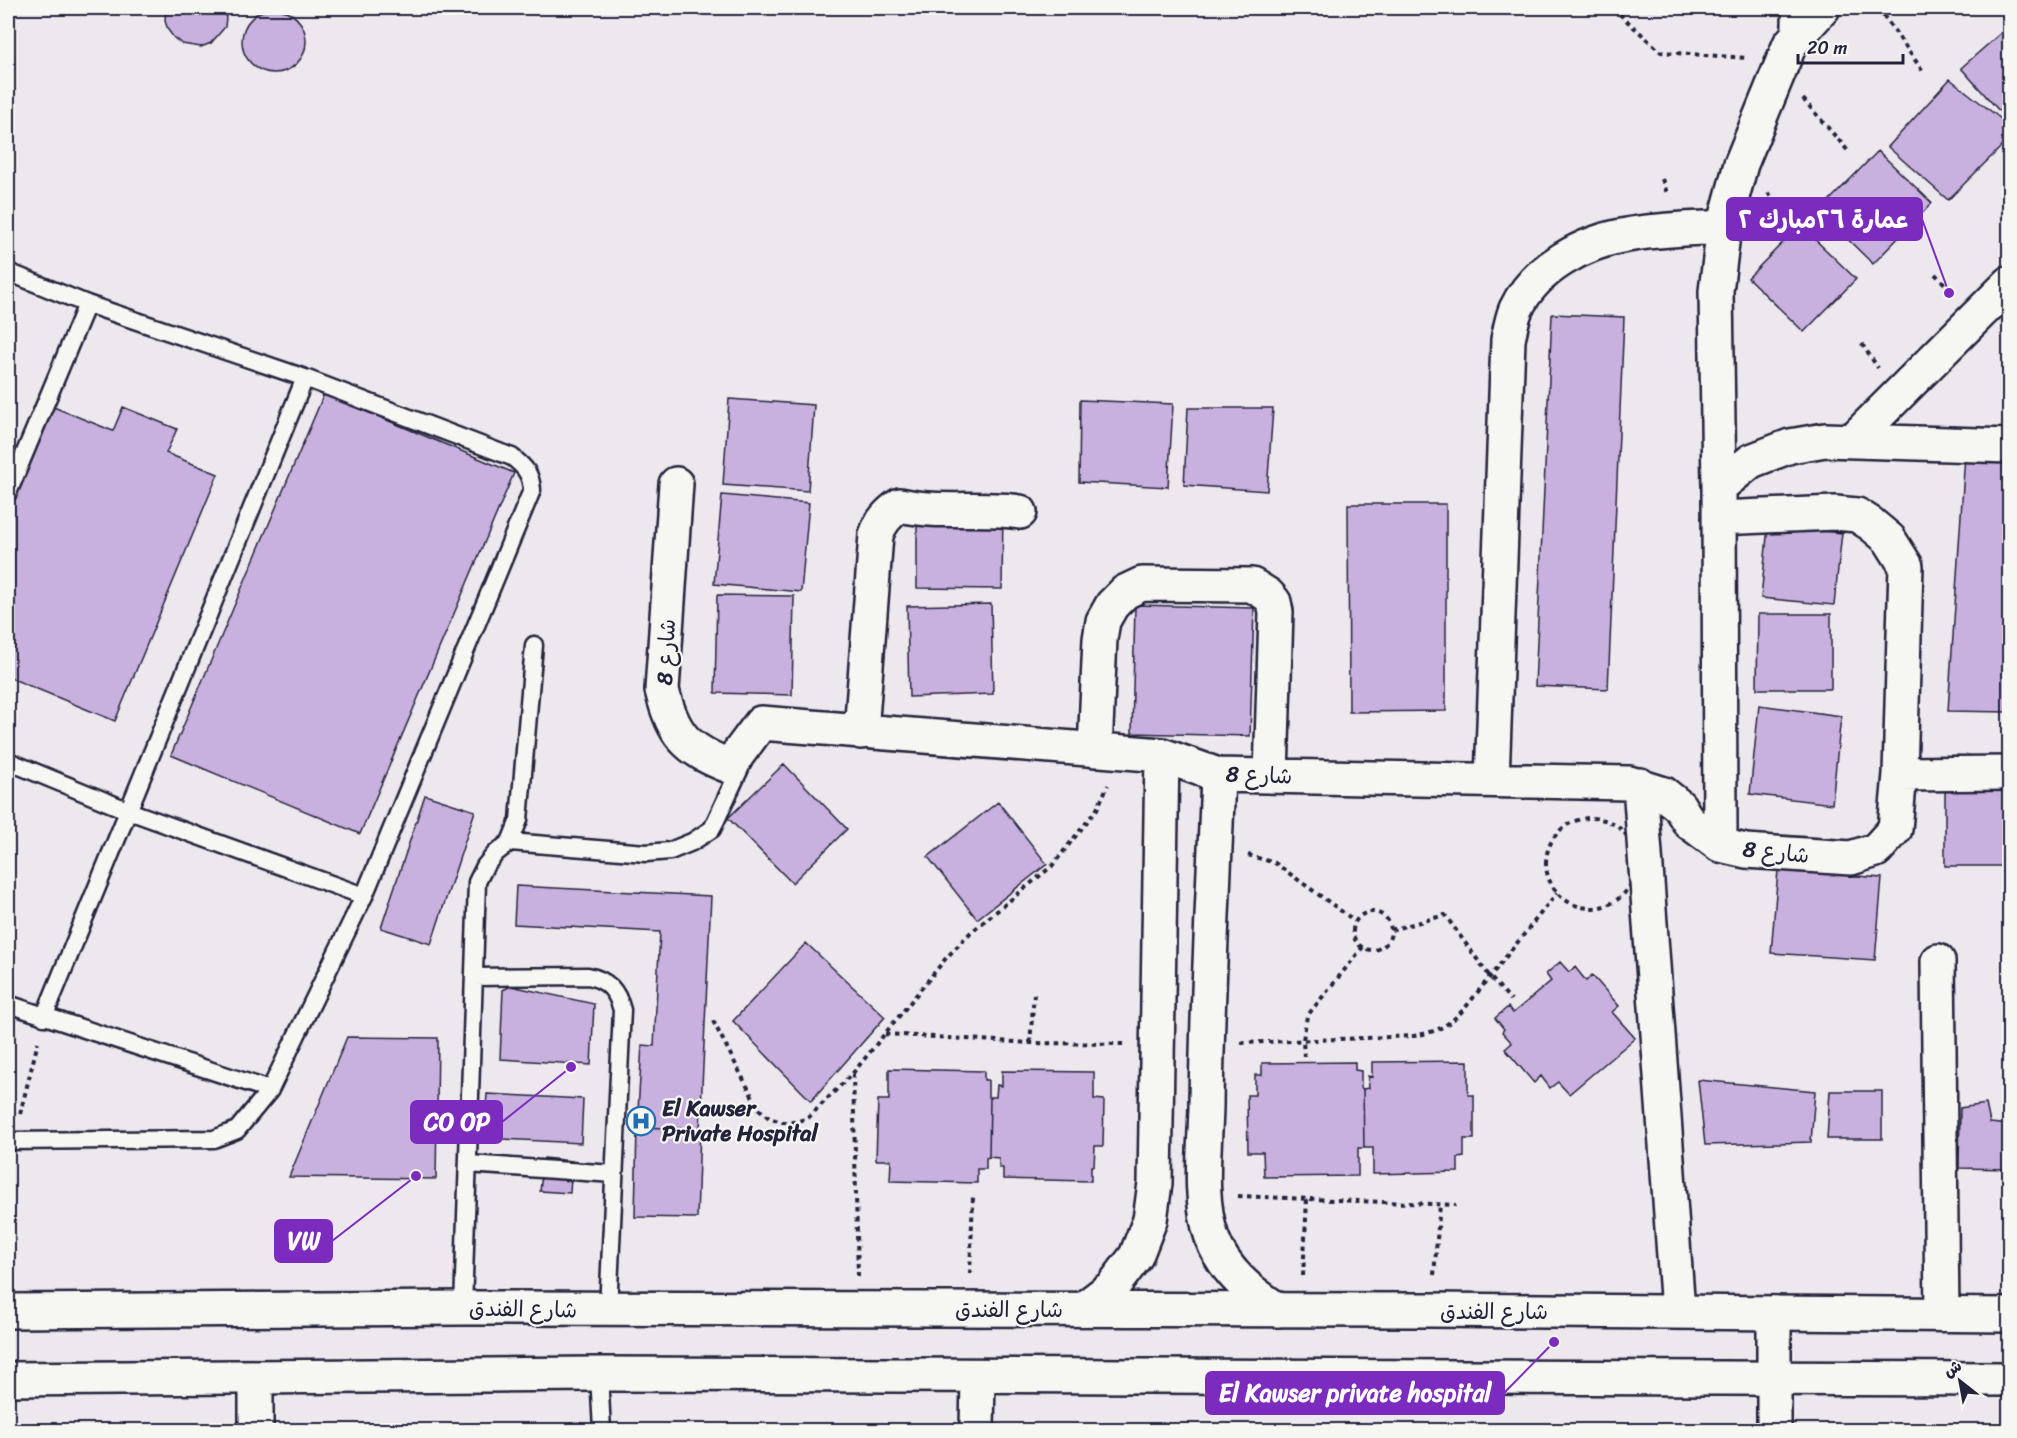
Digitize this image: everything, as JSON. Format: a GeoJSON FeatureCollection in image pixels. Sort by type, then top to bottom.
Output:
{"type":"FeatureCollection","features":[{"type":"Feature","properties":{"kind":"street"},"geometry":{"type":"LineString","coordinates":[[1720,845],[1716,291],[1724,227],[1741,164],[1784,59],[1823,8]]}},
{"type":"Feature","properties":{"kind":"street"},"geometry":{"type":"LineString","coordinates":[[1492,780],[1508,340],[1516,310],[1532,283],[1557,262],[1591,246],[1626,235],[1724,227]]}},
{"type":"Feature","properties":{"kind":"street"},"geometry":{"type":"LineString","coordinates":[[1852,441],[2010,283]]}},
{"type":"Feature","properties":{"kind":"street"},"geometry":{"type":"LineString","coordinates":[[1719,503],[1751,461],[1790,446],[1825,440],[2010,446]]}},
{"type":"Feature","properties":{"kind":"street","name":"شارع 8"},"geometry":{"type":"LineString","coordinates":[[676,484],[662,690],[669,716],[683,739],[703,756],[729,766],[761,723],[1162,754],[1218,775],[1629,783],[1664,794],[1679,806],[1689,822],[1720,845],[1746,851],[1851,858],[1876,850],[1895,829],[1900,774],[1906,566],[1889,538],[1857,515],[1824,514],[1719,503]]}},
{"type":"Feature","properties":{"kind":"street"},"geometry":{"type":"LineString","coordinates":[[861,732],[876,535],[881,522],[900,505],[917,509],[1003,509],[1020,512]]}},
{"type":"Feature","properties":{"kind":"street"},"geometry":{"type":"LineString","coordinates":[[1109,751],[1100,639],[1103,621],[1112,605],[1125,592],[1142,584],[1251,585],[1268,595],[1276,612],[1271,776]]}},
{"type":"Feature","properties":{"kind":"street"},"geometry":{"type":"LineString","coordinates":[[1083,1309],[1113,1286],[1136,1256],[1150,1220],[1155,1183],[1162,754]]}},
{"type":"Feature","properties":{"kind":"street"},"geometry":{"type":"LineString","coordinates":[[1900,774],[2010,773]]}},
{"type":"Feature","properties":{"kind":"street"},"geometry":{"type":"LineString","coordinates":[[1218,775],[1206,1044],[1204,1207],[1212,1239],[1228,1268],[1250,1292],[1290,1310]]}},
{"type":"Feature","properties":{"kind":"street"},"geometry":{"type":"LineString","coordinates":[[1640,785],[1678,1311]]}},
{"type":"Feature","properties":{"kind":"street"},"geometry":{"type":"LineString","coordinates":[[1938,961],[1942,1314]]}},
{"type":"Feature","properties":{"kind":"street","name":"شارع الفندق"},"geometry":{"type":"LineString","coordinates":[[8,1311],[463,1308],[1083,1309],[1678,1311],[2010,1315]]}},
{"type":"Feature","properties":{"kind":"street"},"geometry":{"type":"LineString","coordinates":[[1774,1313],[1774,1431]]}},
{"type":"Feature","properties":{"kind":"street"},"geometry":{"type":"LineString","coordinates":[[8,1379],[599,1374],[2010,1379]]}},
{"type":"Feature","properties":{"kind":"street"},"geometry":{"type":"LineString","coordinates":[[977,1431],[978,1376]]}},
{"type":"Feature","properties":{"kind":"street"},"geometry":{"type":"LineString","coordinates":[[256,1378],[256,1431]]}},
{"type":"Feature","properties":{"kind":"lane"},"geometry":{"type":"LineString","coordinates":[[1784,59],[1791,8]]}},
{"type":"Feature","properties":{"kind":"lane"},"geometry":{"type":"LineString","coordinates":[[8,272],[87,304],[305,378],[512,457],[526,468],[532,481],[532,490],[364,896],[270,1090],[237,1130],[214,1139],[11,1141]]}},
{"type":"Feature","properties":{"kind":"lane"},"geometry":{"type":"LineString","coordinates":[[8,493],[87,304]]}},
{"type":"Feature","properties":{"kind":"lane"},"geometry":{"type":"LineString","coordinates":[[44,1017],[305,378]]}},
{"type":"Feature","properties":{"kind":"lane"},"geometry":{"type":"LineString","coordinates":[[463,1308],[477,882],[485,866],[510,842],[519,820],[534,645]]}},
{"type":"Feature","properties":{"kind":"lane"},"geometry":{"type":"LineString","coordinates":[[510,842],[646,853],[670,850],[692,842],[712,829],[761,723]]}},
{"type":"Feature","properties":{"kind":"lane"},"geometry":{"type":"LineString","coordinates":[[8,761],[129,811],[364,896]]}},
{"type":"Feature","properties":{"kind":"lane"},"geometry":{"type":"LineString","coordinates":[[474,977],[588,976],[598,978],[615,991],[622,1010],[608,1310]]}},
{"type":"Feature","properties":{"kind":"lane"},"geometry":{"type":"LineString","coordinates":[[8,1004],[270,1090]]}},
{"type":"Feature","properties":{"kind":"lane"},"geometry":{"type":"LineString","coordinates":[[468,1164],[614,1174]]}},
{"type":"Feature","properties":{"kind":"lane"},"geometry":{"type":"LineString","coordinates":[[599,1374],[602,1431]]}},
{"type":"Feature","properties":{"kind":"path"},"geometry":{"type":"LineString","coordinates":[[1613,8],[1661,52],[1784,59],[1849,152]]}},
{"type":"Feature","properties":{"kind":"path"},"geometry":{"type":"LineString","coordinates":[[1878,8],[1925,74]]}},
{"type":"Feature","properties":{"kind":"path"},"geometry":{"type":"LineString","coordinates":[[713,1021],[759,1109],[769,1118],[782,1122],[795,1122],[808,1118],[853,1073],[947,957],[970,933],[1052,866],[1071,843],[1097,809],[1109,751]]}},
{"type":"Feature","properties":{"kind":"path"},"geometry":{"type":"LineString","coordinates":[[1582,819],[1598,819],[1613,824],[1625,834],[1633,847],[1636,862],[1634,878],[1620,897],[1600,907],[1584,908],[1569,903],[1557,893],[1549,880],[1546,865],[1548,849],[1562,830],[1582,819]]}},
{"type":"Feature","properties":{"kind":"path"},"geometry":{"type":"LineString","coordinates":[[1216,845],[1275,863],[1355,921]]}},
{"type":"Feature","properties":{"kind":"path"},"geometry":{"type":"LineString","coordinates":[[1206,1044],[1414,1036],[1434,1032],[1451,1022],[1557,893]]}},
{"type":"Feature","properties":{"kind":"path"},"geometry":{"type":"LineString","coordinates":[[1372,911],[1381,914],[1389,921],[1391,930],[1389,940],[1382,947],[1372,950],[1362,947],[1355,941],[1353,931],[1355,921],[1362,914],[1372,911]]}},
{"type":"Feature","properties":{"kind":"path"},"geometry":{"type":"LineString","coordinates":[[1391,930],[1445,915],[1490,977],[1511,1000]]}},
{"type":"Feature","properties":{"kind":"path"},"geometry":{"type":"LineString","coordinates":[[1304,1056],[1303,1040],[1307,1016],[1362,947]]}},
{"type":"Feature","properties":{"kind":"path"},"geometry":{"type":"LineString","coordinates":[[1030,1043],[1035,994]]}},
{"type":"Feature","properties":{"kind":"path"},"geometry":{"type":"LineString","coordinates":[[11,1141],[44,1017]]}},
{"type":"Feature","properties":{"kind":"path"},"geometry":{"type":"LineString","coordinates":[[884,1034],[1030,1043],[1157,1045]]}},
{"type":"Feature","properties":{"kind":"path"},"geometry":{"type":"LineString","coordinates":[[853,1073],[859,1309]]}},
{"type":"Feature","properties":{"kind":"path"},"geometry":{"type":"LineString","coordinates":[[1204,1195],[1456,1205]]}},
{"type":"Feature","properties":{"kind":"path"},"geometry":{"type":"LineString","coordinates":[[969,1309],[973,1197]]}},
{"type":"Feature","properties":{"kind":"path"},"geometry":{"type":"LineString","coordinates":[[1290,1310],[1307,1199]]}},
{"type":"Feature","properties":{"kind":"path"},"geometry":{"type":"LineString","coordinates":[[1431,1310],[1440,1204]]}},
{"type":"Feature","properties":{"kind":"building"},"geometry":{"type":"Polygon","coordinates":[[[166,8],[225,8],[225,27],[211,43],[201,47],[182,44],[168,30],[165,21],[166,8]]]}},
{"type":"Feature","properties":{"kind":"building"},"geometry":{"type":"Polygon","coordinates":[[[1644,8],[1732,8],[1644,10],[1644,8]]]}},
{"type":"Feature","properties":{"kind":"building"},"geometry":{"type":"Polygon","coordinates":[[[268,9],[280,9],[297,18],[304,29],[306,41],[304,53],[297,64],[280,73],[268,73],[256,68],[247,59],[242,47],[242,35],[247,23],[256,14],[268,9]]]}},
{"type":"Feature","properties":{"kind":"building"},"geometry":{"type":"Polygon","coordinates":[[[2010,25],[2010,123],[1961,68],[2010,25]]]}},
{"type":"Feature","properties":{"kind":"building"},"geometry":{"type":"Polygon","coordinates":[[[1950,79],[2010,126],[2010,138],[1948,200],[1888,147],[1950,79]]]}},
{"type":"Feature","properties":{"kind":"building"},"geometry":{"type":"Polygon","coordinates":[[[1878,151],[1932,203],[1873,264],[1819,211],[1878,151]]]}},
{"type":"Feature","properties":{"kind":"building"},"geometry":{"type":"Polygon","coordinates":[[[1800,225],[1856,279],[1804,332],[1748,278],[1800,225]]]}},
{"type":"Feature","properties":{"kind":"building"},"geometry":{"type":"Polygon","coordinates":[[[1552,314],[1624,317],[1608,689],[1535,686],[1552,314]]]}},
{"type":"Feature","properties":{"kind":"building"},"geometry":{"type":"Polygon","coordinates":[[[324,394],[514,473],[360,834],[171,755],[324,394]]]}},
{"type":"Feature","properties":{"kind":"building"},"geometry":{"type":"Polygon","coordinates":[[[729,399],[814,405],[808,491],[723,485],[729,399]]]}},
{"type":"Feature","properties":{"kind":"building"},"geometry":{"type":"Polygon","coordinates":[[[1080,400],[1173,404],[1168,487],[1079,482],[1080,400]]]}},
{"type":"Feature","properties":{"kind":"building"},"geometry":{"type":"Polygon","coordinates":[[[51,406],[113,431],[123,407],[177,429],[166,453],[218,474],[115,721],[8,677],[8,511],[51,406]]]}},
{"type":"Feature","properties":{"kind":"building"},"geometry":{"type":"Polygon","coordinates":[[[1188,408],[1273,408],[1267,491],[1184,485],[1188,408]]]}},
{"type":"Feature","properties":{"kind":"building"},"geometry":{"type":"Polygon","coordinates":[[[1965,455],[2010,457],[2010,712],[1948,711],[1965,455]]]}},
{"type":"Feature","properties":{"kind":"building"},"geometry":{"type":"Polygon","coordinates":[[[722,495],[809,503],[801,592],[714,584],[722,495]]]}},
{"type":"Feature","properties":{"kind":"building"},"geometry":{"type":"Polygon","coordinates":[[[1348,504],[1446,504],[1446,711],[1349,712],[1348,504]]]}},
{"type":"Feature","properties":{"kind":"building"},"geometry":{"type":"Polygon","coordinates":[[[917,509],[1003,509],[1002,589],[917,588],[917,509]]]}},
{"type":"Feature","properties":{"kind":"building"},"geometry":{"type":"Polygon","coordinates":[[[1768,526],[1842,533],[1834,605],[1761,598],[1768,526]]]}},
{"type":"Feature","properties":{"kind":"building"},"geometry":{"type":"Polygon","coordinates":[[[717,595],[794,596],[792,695],[715,693],[717,595]]]}},
{"type":"Feature","properties":{"kind":"building"},"geometry":{"type":"Polygon","coordinates":[[[991,604],[993,694],[909,697],[907,606],[991,604]]]}},
{"type":"Feature","properties":{"kind":"building"},"geometry":{"type":"Polygon","coordinates":[[[1135,605],[1254,608],[1250,736],[1132,733],[1135,605]]]}},
{"type":"Feature","properties":{"kind":"building"},"geometry":{"type":"Polygon","coordinates":[[[1758,614],[1831,614],[1831,689],[1757,689],[1758,614]]]}},
{"type":"Feature","properties":{"kind":"building"},"geometry":{"type":"Polygon","coordinates":[[[1759,705],[1841,716],[1832,804],[1750,794],[1759,705]]]}},
{"type":"Feature","properties":{"kind":"building"},"geometry":{"type":"Polygon","coordinates":[[[784,764],[847,829],[792,883],[728,818],[784,764]]]}},
{"type":"Feature","properties":{"kind":"building"},"geometry":{"type":"Polygon","coordinates":[[[2010,789],[2010,866],[1945,866],[1945,790],[2010,789]]]}},
{"type":"Feature","properties":{"kind":"building"},"geometry":{"type":"Polygon","coordinates":[[[425,795],[475,811],[431,944],[381,928],[425,795]]]}},
{"type":"Feature","properties":{"kind":"building"},"geometry":{"type":"Polygon","coordinates":[[[998,802],[1047,864],[977,919],[928,857],[998,802]]]}},
{"type":"Feature","properties":{"kind":"building"},"geometry":{"type":"Polygon","coordinates":[[[1778,870],[1882,878],[1875,960],[1771,953],[1778,870]]]}},
{"type":"Feature","properties":{"kind":"building"},"geometry":{"type":"Polygon","coordinates":[[[516,886],[711,896],[700,1129],[637,1127],[642,1045],[654,1046],[660,932],[514,924],[516,886]]]}},
{"type":"Feature","properties":{"kind":"building"},"geometry":{"type":"Polygon","coordinates":[[[806,943],[885,1017],[811,1101],[733,1021],[806,943]]]}},
{"type":"Feature","properties":{"kind":"building"},"geometry":{"type":"Polygon","coordinates":[[[1560,962],[1569,972],[1575,967],[1586,981],[1592,975],[1619,1006],[1612,1012],[1635,1038],[1569,1094],[1558,1082],[1550,1088],[1541,1076],[1534,1083],[1505,1049],[1512,1043],[1502,1032],[1504,1029],[1495,1018],[1508,1007],[1513,1013],[1551,981],[1546,974],[1560,962]]]}},
{"type":"Feature","properties":{"kind":"building"},"geometry":{"type":"Polygon","coordinates":[[[511,986],[594,1004],[591,1065],[500,1059],[503,990],[511,986]]]}},
{"type":"Feature","properties":{"kind":"building"},"geometry":{"type":"Polygon","coordinates":[[[347,1037],[438,1038],[436,1179],[289,1177],[347,1037]]]}},
{"type":"Feature","properties":{"kind":"building"},"geometry":{"type":"Polygon","coordinates":[[[1468,1061],[1468,1095],[1474,1095],[1474,1139],[1464,1139],[1464,1157],[1458,1158],[1458,1172],[1373,1174],[1373,1148],[1364,1148],[1363,1089],[1369,1088],[1368,1076],[1372,1077],[1372,1062],[1468,1061]]]}},
{"type":"Feature","properties":{"kind":"building"},"geometry":{"type":"Polygon","coordinates":[[[1355,1062],[1355,1070],[1361,1071],[1361,1088],[1363,1089],[1364,1148],[1358,1148],[1358,1176],[1264,1177],[1263,1152],[1248,1152],[1247,1095],[1255,1095],[1255,1075],[1262,1075],[1262,1063],[1355,1062]]]}},
{"type":"Feature","properties":{"kind":"building"},"geometry":{"type":"Polygon","coordinates":[[[889,1069],[984,1071],[984,1080],[988,1080],[988,1097],[990,1097],[989,1157],[986,1158],[986,1169],[977,1169],[977,1183],[890,1181],[891,1160],[876,1160],[878,1100],[889,1100],[889,1069]]]}},
{"type":"Feature","properties":{"kind":"building"},"geometry":{"type":"Polygon","coordinates":[[[1002,1071],[1094,1072],[1094,1099],[1104,1100],[1103,1146],[1095,1146],[1091,1181],[1003,1179],[1003,1168],[999,1168],[999,1158],[989,1157],[990,1097],[996,1097],[997,1085],[1002,1086],[1002,1071]]]}},
{"type":"Feature","properties":{"kind":"building"},"geometry":{"type":"Polygon","coordinates":[[[1698,1080],[1815,1091],[1811,1142],[1705,1145],[1698,1080]]]}},
{"type":"Feature","properties":{"kind":"building"},"geometry":{"type":"Polygon","coordinates":[[[1830,1091],[1882,1091],[1882,1139],[1827,1139],[1830,1091]]]}},
{"type":"Feature","properties":{"kind":"building"},"geometry":{"type":"Polygon","coordinates":[[[487,1094],[583,1099],[581,1143],[484,1138],[487,1094]]]}},
{"type":"Feature","properties":{"kind":"building"},"geometry":{"type":"Polygon","coordinates":[[[1986,1104],[1990,1123],[2010,1125],[2010,1169],[1959,1168],[1960,1108],[1986,1104]]]}},
{"type":"Feature","properties":{"kind":"building"},"geometry":{"type":"Polygon","coordinates":[[[637,1127],[700,1129],[697,1218],[635,1217],[637,1127]]]}},
{"type":"Feature","properties":{"kind":"building"},"geometry":{"type":"Polygon","coordinates":[[[544,1158],[572,1161],[570,1193],[540,1191],[544,1158]]]}},
{"type":"Feature","properties":{"kind":"building"},"geometry":{"type":"Polygon","coordinates":[[[1887,1426],[1888,1430],[1804,1430],[1887,1426]]]}},
{"type":"Feature","properties":{"kind":"building"},"geometry":{"type":"Polygon","coordinates":[[[92,1427],[175,1427],[175,1430],[91,1430],[92,1427]]]}},
{"type":"Feature","properties":{"kind":"place","name":"عمارة ٢٦مبارك ٢"},"geometry":{"type":"Point","coordinates":[1949,293]}},
{"type":"Feature","properties":{"kind":"place","name":"CO OP"},"geometry":{"type":"Point","coordinates":[571,1067]}},
{"type":"Feature","properties":{"kind":"place","name":"El Kawser Private Hospital"},"geometry":{"type":"Point","coordinates":[641,1121]}},
{"type":"Feature","properties":{"kind":"place","name":"VW"},"geometry":{"type":"Point","coordinates":[416,1176]}},
{"type":"Feature","properties":{"kind":"place","name":"El Kawser private hospital"},"geometry":{"type":"Point","coordinates":[1554,1342]}}]}
